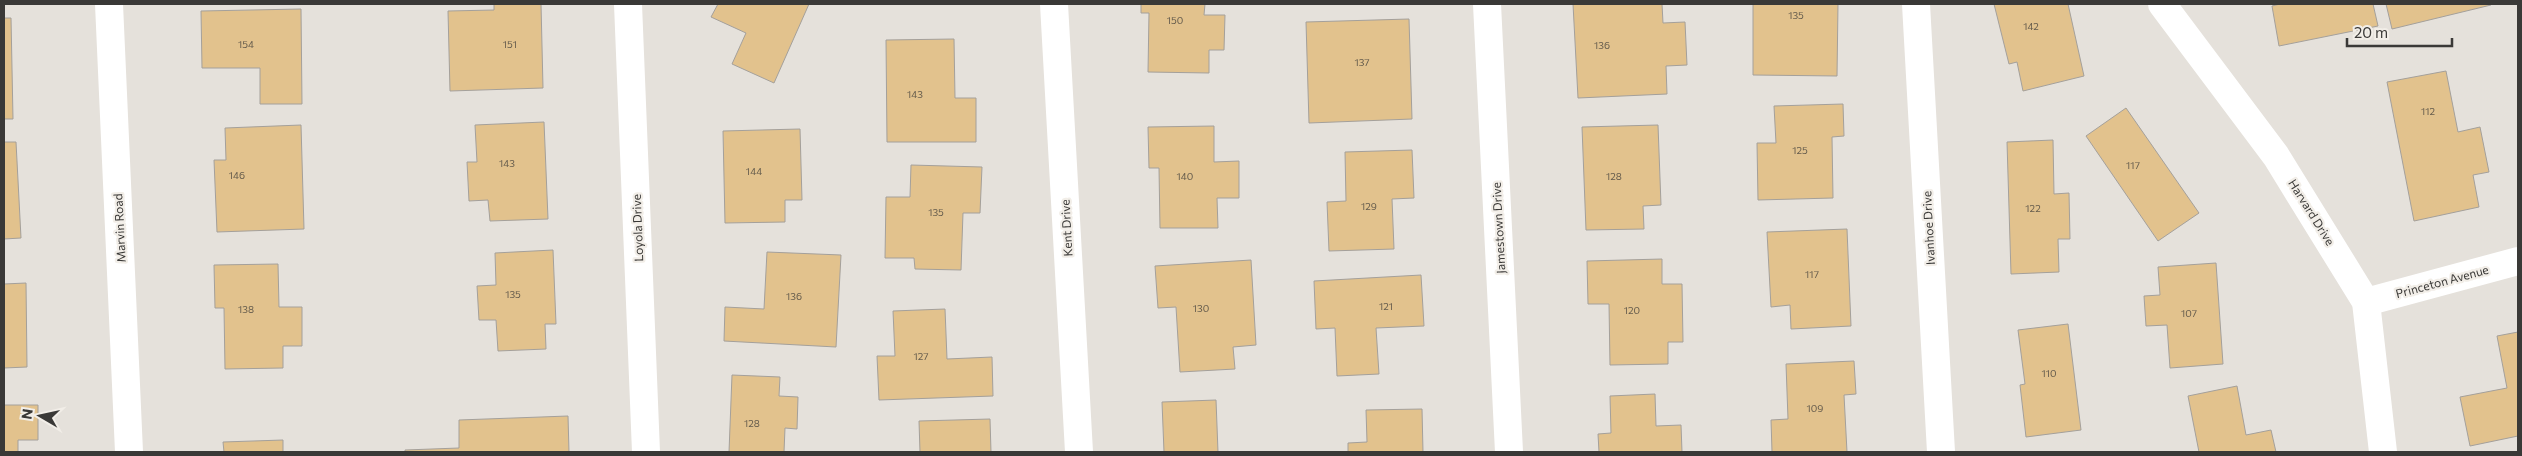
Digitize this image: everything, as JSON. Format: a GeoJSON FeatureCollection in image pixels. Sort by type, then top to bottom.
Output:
{"type":"FeatureCollection","features":[{"type":"Feature","properties":{"kind":"street","name":"Marvin Road"},"geometry":{"type":"LineString","coordinates":[[108,4],[129,452]]}},
{"type":"Feature","properties":{"kind":"street","name":"Loyola Drive"},"geometry":{"type":"LineString","coordinates":[[628,4],[646,452]]}},
{"type":"Feature","properties":{"kind":"street","name":"Kent Drive"},"geometry":{"type":"LineString","coordinates":[[1054,4],[1078,452]]}},
{"type":"Feature","properties":{"kind":"street","name":"Jamestown Drive"},"geometry":{"type":"LineString","coordinates":[[1487,4],[1510,452]]}},
{"type":"Feature","properties":{"kind":"street","name":"Ivanhoe Drive"},"geometry":{"type":"LineString","coordinates":[[1916,4],[1941,452]]}},
{"type":"Feature","properties":{"kind":"street","name":"Harvard Drive"},"geometry":{"type":"LineString","coordinates":[[2162,4],[2276,156],[2366,302],[2383,452]]}},
{"type":"Feature","properties":{"kind":"street","name":"Princeton Avenue"},"geometry":{"type":"LineString","coordinates":[[2366,302],[2518,260]]}},
{"type":"Feature","properties":{"kind":"building"},"geometry":{"type":"Polygon","coordinates":[[[494,4],[541,4],[543,88],[450,91],[448,11],[494,10],[494,4]]]}},
{"type":"Feature","properties":{"kind":"building"},"geometry":{"type":"Polygon","coordinates":[[[718,4],[809,4],[774,83],[732,64],[746,33],[711,17],[718,4]]]}},
{"type":"Feature","properties":{"kind":"building"},"geometry":{"type":"Polygon","coordinates":[[[1141,4],[1205,4],[1204,15],[1225,15],[1224,50],[1209,50],[1209,73],[1148,72],[1149,13],[1141,13],[1141,4]]]}},
{"type":"Feature","properties":{"kind":"building"},"geometry":{"type":"Polygon","coordinates":[[[1573,4],[1662,4],[1663,23],[1685,22],[1687,65],[1666,66],[1667,94],[1578,98],[1573,4]]]}},
{"type":"Feature","properties":{"kind":"building"},"geometry":{"type":"Polygon","coordinates":[[[1753,4],[1838,4],[1837,76],[1753,75],[1753,4]]]}},
{"type":"Feature","properties":{"kind":"building"},"geometry":{"type":"Polygon","coordinates":[[[1994,4],[2068,4],[2084,76],[2023,91],[2017,62],[2009,64],[1994,4]]]}},
{"type":"Feature","properties":{"kind":"building"},"geometry":{"type":"Polygon","coordinates":[[[2280,4],[2373,4],[2378,26],[2279,46],[2272,6],[2280,4]]]}},
{"type":"Feature","properties":{"kind":"building"},"geometry":{"type":"Polygon","coordinates":[[[2386,4],[2491,4],[2491,5],[2392,29],[2386,4]]]}},
{"type":"Feature","properties":{"kind":"building"},"geometry":{"type":"Polygon","coordinates":[[[301,9],[302,104],[260,104],[260,68],[202,68],[201,11],[301,9]]]}},
{"type":"Feature","properties":{"kind":"building"},"geometry":{"type":"Polygon","coordinates":[[[4,18],[11,18],[13,119],[4,119],[4,18]]]}},
{"type":"Feature","properties":{"kind":"building"},"geometry":{"type":"Polygon","coordinates":[[[1409,19],[1412,119],[1309,123],[1306,22],[1409,19]]]}},
{"type":"Feature","properties":{"kind":"building"},"geometry":{"type":"Polygon","coordinates":[[[954,39],[955,98],[976,98],[976,142],[887,142],[886,40],[954,39]]]}},
{"type":"Feature","properties":{"kind":"building"},"geometry":{"type":"Polygon","coordinates":[[[2446,71],[2458,132],[2480,127],[2489,172],[2473,175],[2479,207],[2414,221],[2387,82],[2446,71]]]}},
{"type":"Feature","properties":{"kind":"building"},"geometry":{"type":"Polygon","coordinates":[[[1843,104],[1844,136],[1832,137],[1833,198],[1758,200],[1757,143],[1776,143],[1774,106],[1843,104]]]}},
{"type":"Feature","properties":{"kind":"building"},"geometry":{"type":"Polygon","coordinates":[[[2126,108],[2199,213],[2158,241],[2086,136],[2126,108]]]}},
{"type":"Feature","properties":{"kind":"building"},"geometry":{"type":"Polygon","coordinates":[[[544,122],[548,219],[490,221],[488,200],[469,201],[467,162],[477,162],[475,125],[544,122]]]}},
{"type":"Feature","properties":{"kind":"building"},"geometry":{"type":"Polygon","coordinates":[[[301,125],[304,229],[217,232],[214,160],[226,160],[225,128],[301,125]]]}},
{"type":"Feature","properties":{"kind":"building"},"geometry":{"type":"Polygon","coordinates":[[[1658,125],[1661,205],[1643,206],[1644,229],[1586,230],[1582,127],[1658,125]]]}},
{"type":"Feature","properties":{"kind":"building"},"geometry":{"type":"Polygon","coordinates":[[[1214,126],[1214,162],[1239,161],[1239,198],[1217,198],[1218,228],[1160,228],[1159,168],[1149,168],[1148,127],[1214,126]]]}},
{"type":"Feature","properties":{"kind":"building"},"geometry":{"type":"Polygon","coordinates":[[[800,129],[802,200],[785,200],[785,222],[725,223],[723,131],[800,129]]]}},
{"type":"Feature","properties":{"kind":"building"},"geometry":{"type":"Polygon","coordinates":[[[2053,140],[2054,194],[2069,193],[2070,239],[2058,239],[2059,272],[2011,274],[2007,142],[2053,140]]]}},
{"type":"Feature","properties":{"kind":"building"},"geometry":{"type":"Polygon","coordinates":[[[4,142],[16,142],[21,238],[4,239],[4,142]]]}},
{"type":"Feature","properties":{"kind":"building"},"geometry":{"type":"Polygon","coordinates":[[[1412,150],[1414,198],[1392,199],[1394,249],[1329,251],[1327,202],[1346,201],[1345,152],[1412,150]]]}},
{"type":"Feature","properties":{"kind":"building"},"geometry":{"type":"Polygon","coordinates":[[[911,165],[982,167],[980,213],[963,213],[961,270],[915,269],[914,258],[885,258],[886,197],[910,197],[911,165]]]}},
{"type":"Feature","properties":{"kind":"building"},"geometry":{"type":"Polygon","coordinates":[[[1847,229],[1851,326],[1791,329],[1790,305],[1771,307],[1767,232],[1847,229]]]}},
{"type":"Feature","properties":{"kind":"building"},"geometry":{"type":"Polygon","coordinates":[[[553,250],[556,324],[545,324],[546,349],[498,351],[496,320],[479,320],[477,286],[496,285],[495,253],[553,250]]]}},
{"type":"Feature","properties":{"kind":"building"},"geometry":{"type":"Polygon","coordinates":[[[767,252],[841,255],[836,347],[724,341],[725,307],[764,309],[767,252]]]}},
{"type":"Feature","properties":{"kind":"building"},"geometry":{"type":"Polygon","coordinates":[[[1662,259],[1662,284],[1682,284],[1683,342],[1668,342],[1668,364],[1610,365],[1609,304],[1588,304],[1587,261],[1662,259]]]}},
{"type":"Feature","properties":{"kind":"building"},"geometry":{"type":"Polygon","coordinates":[[[1251,260],[1256,345],[1233,347],[1235,369],[1180,372],[1176,307],[1158,308],[1155,266],[1251,260]]]}},
{"type":"Feature","properties":{"kind":"building"},"geometry":{"type":"Polygon","coordinates":[[[2216,263],[2223,364],[2170,368],[2167,325],[2146,326],[2144,296],[2160,295],[2158,267],[2216,263]]]}},
{"type":"Feature","properties":{"kind":"building"},"geometry":{"type":"Polygon","coordinates":[[[278,264],[279,307],[302,307],[302,346],[283,346],[283,368],[225,369],[224,308],[215,308],[214,265],[278,264]]]}},
{"type":"Feature","properties":{"kind":"building"},"geometry":{"type":"Polygon","coordinates":[[[1421,275],[1424,326],[1376,328],[1379,374],[1337,376],[1335,328],[1316,329],[1314,281],[1421,275]]]}},
{"type":"Feature","properties":{"kind":"building"},"geometry":{"type":"Polygon","coordinates":[[[26,283],[27,367],[4,368],[4,284],[26,283]]]}},
{"type":"Feature","properties":{"kind":"building"},"geometry":{"type":"Polygon","coordinates":[[[945,309],[947,359],[992,357],[993,396],[879,400],[877,356],[895,356],[893,311],[945,309]]]}},
{"type":"Feature","properties":{"kind":"building"},"geometry":{"type":"Polygon","coordinates":[[[2068,324],[2081,430],[2026,437],[2020,385],[2025,384],[2018,330],[2068,324]]]}},
{"type":"Feature","properties":{"kind":"building"},"geometry":{"type":"Polygon","coordinates":[[[2518,332],[2518,436],[2470,446],[2460,397],[2507,388],[2497,336],[2518,332]]]}},
{"type":"Feature","properties":{"kind":"building"},"geometry":{"type":"Polygon","coordinates":[[[1854,361],[1856,394],[1844,395],[1847,452],[1772,452],[1771,420],[1788,419],[1786,364],[1854,361]]]}},
{"type":"Feature","properties":{"kind":"building"},"geometry":{"type":"Polygon","coordinates":[[[732,375],[780,377],[779,396],[798,397],[797,429],[785,428],[784,452],[729,452],[732,375]]]}},
{"type":"Feature","properties":{"kind":"building"},"geometry":{"type":"Polygon","coordinates":[[[2237,386],[2246,435],[2271,430],[2276,452],[2199,452],[2188,396],[2237,386]]]}},
{"type":"Feature","properties":{"kind":"building"},"geometry":{"type":"Polygon","coordinates":[[[1655,394],[1656,426],[1681,425],[1682,452],[1599,452],[1598,434],[1611,433],[1610,396],[1655,394]]]}},
{"type":"Feature","properties":{"kind":"building"},"geometry":{"type":"Polygon","coordinates":[[[1216,400],[1218,452],[1164,452],[1162,402],[1216,400]]]}},
{"type":"Feature","properties":{"kind":"building"},"geometry":{"type":"Polygon","coordinates":[[[4,405],[38,405],[38,440],[18,440],[18,452],[4,452],[4,405]]]}},
{"type":"Feature","properties":{"kind":"building"},"geometry":{"type":"Polygon","coordinates":[[[1422,409],[1423,452],[1348,452],[1348,443],[1367,442],[1366,410],[1422,409]]]}},
{"type":"Feature","properties":{"kind":"building"},"geometry":{"type":"Polygon","coordinates":[[[568,416],[569,452],[405,452],[405,450],[459,448],[459,420],[568,416]]]}},
{"type":"Feature","properties":{"kind":"building"},"geometry":{"type":"Polygon","coordinates":[[[990,419],[991,452],[920,452],[919,421],[990,419]]]}},
{"type":"Feature","properties":{"kind":"building"},"geometry":{"type":"Polygon","coordinates":[[[283,440],[283,452],[224,452],[223,442],[283,440]]]}}]}
